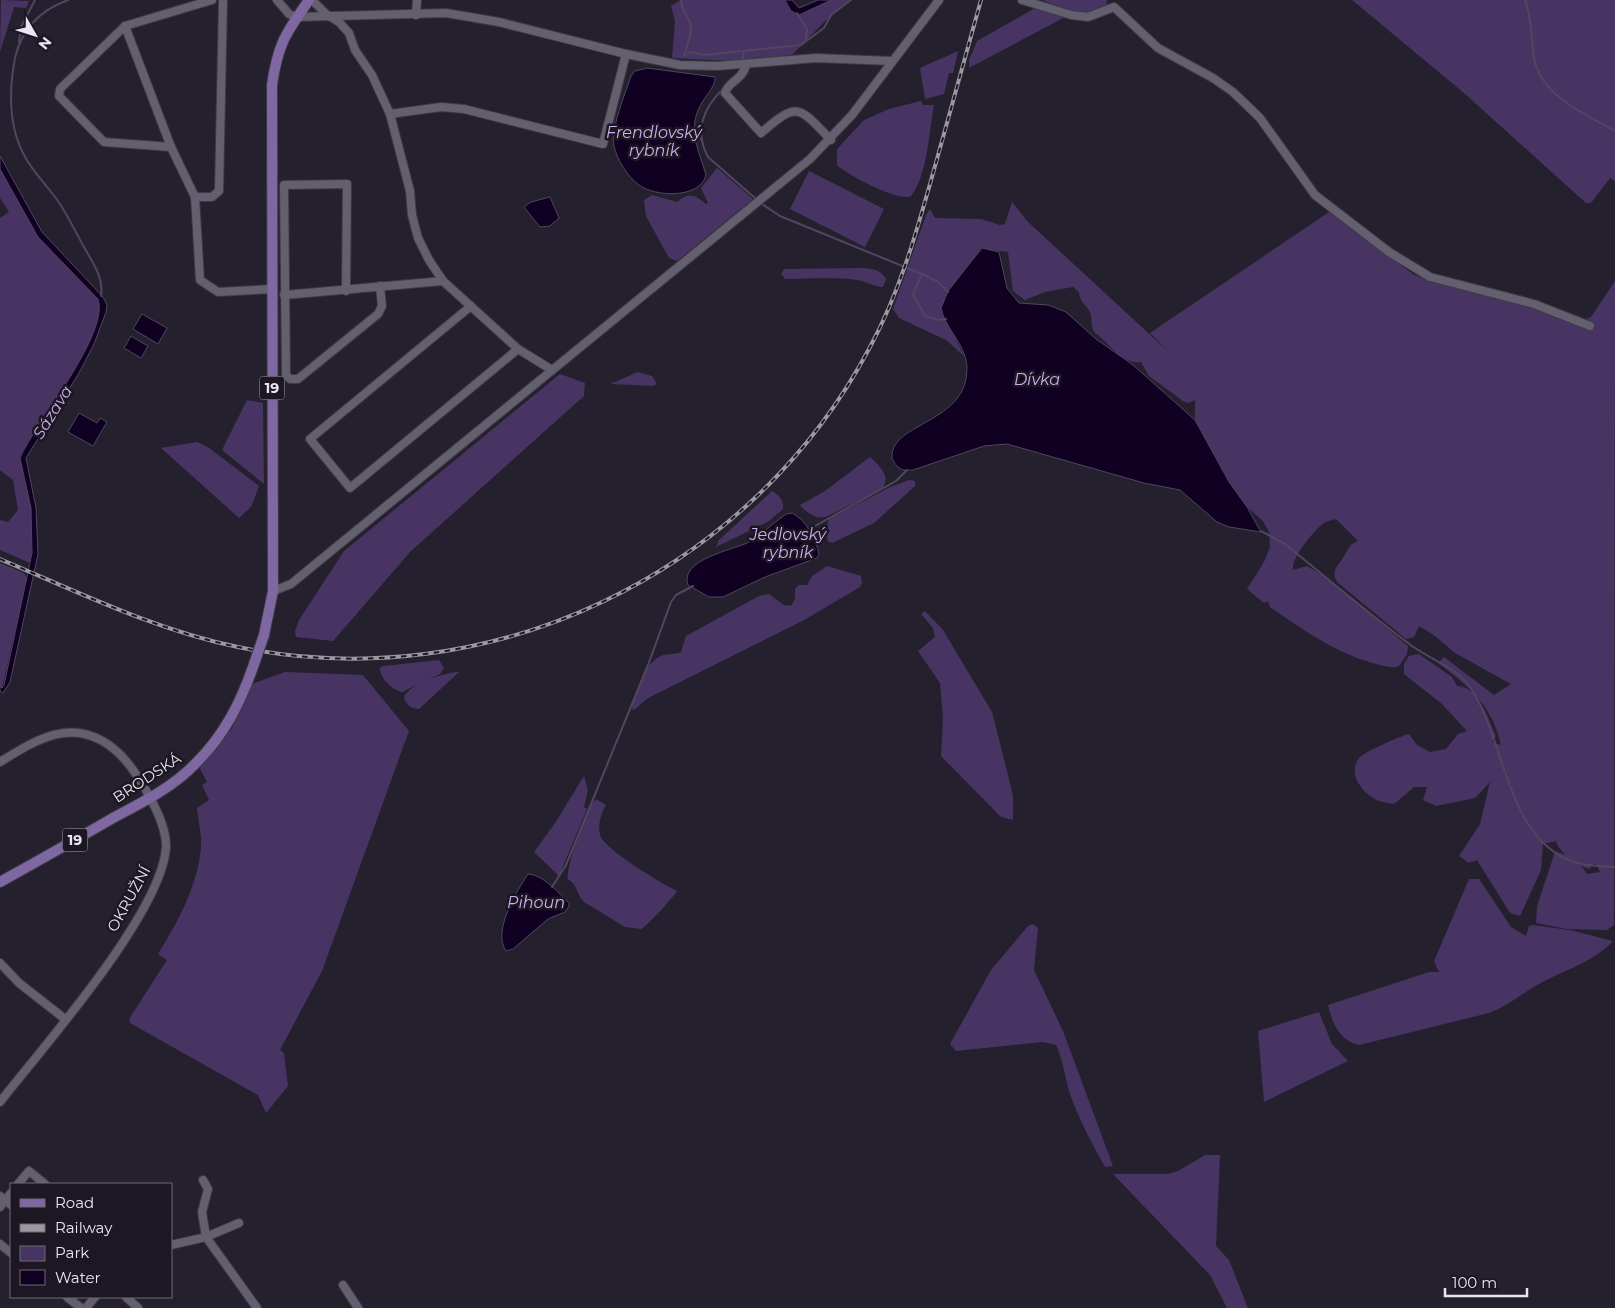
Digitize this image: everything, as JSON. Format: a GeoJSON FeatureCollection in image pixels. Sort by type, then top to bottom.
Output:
{"type":"FeatureCollection","features":[{"type":"Feature","properties":{"kind":"main road","name":"19"},"geometry":{"type":"LineString","coordinates":[[273,591],[272,85],[281,43],[296,17],[311,0]]}},
{"type":"Feature","properties":{"kind":"main road","name":"BRODSKÁ"},"geometry":{"type":"LineString","coordinates":[[0,882],[149,798],[183,775],[215,742],[237,707],[254,664],[264,635],[273,591]]}},
{"type":"Feature","properties":{"kind":"street"},"geometry":{"type":"LineString","coordinates":[[171,147],[104,142],[59,96],[60,90],[125,26],[212,0]]}},
{"type":"Feature","properties":{"kind":"street"},"geometry":{"type":"LineString","coordinates":[[195,197],[212,197],[219,191],[223,0]]}},
{"type":"Feature","properties":{"kind":"street"},"geometry":{"type":"LineString","coordinates":[[277,0],[289,14],[296,17],[326,14],[446,13],[499,22],[626,54],[680,65],[746,65],[816,58],[892,61]]}},
{"type":"Feature","properties":{"kind":"street"},"geometry":{"type":"LineString","coordinates":[[311,0],[326,14],[339,22],[349,33],[355,50],[372,75],[390,114],[410,191],[412,215],[418,238],[429,260],[444,281],[518,349],[552,370]]}},
{"type":"Feature","properties":{"kind":"street"},"geometry":{"type":"LineString","coordinates":[[416,14],[417,0]]}},
{"type":"Feature","properties":{"kind":"street"},"geometry":{"type":"LineString","coordinates":[[273,591],[291,584],[552,370],[718,239],[830,140],[939,0]]}},
{"type":"Feature","properties":{"kind":"street"},"geometry":{"type":"LineString","coordinates":[[1022,0],[1071,15],[1088,17],[1114,7],[1158,48],[1213,78],[1233,92],[1266,125],[1315,195],[1396,257],[1430,276],[1534,304],[1590,326]]}},
{"type":"Feature","properties":{"kind":"street"},"geometry":{"type":"LineString","coordinates":[[125,26],[171,147],[195,197],[200,280],[218,292],[272,289]]}},
{"type":"Feature","properties":{"kind":"street"},"geometry":{"type":"LineString","coordinates":[[390,114],[434,107],[464,109],[603,144],[626,54]]}},
{"type":"Feature","properties":{"kind":"street"},"geometry":{"type":"LineString","coordinates":[[746,65],[740,78],[728,86],[725,94],[761,132],[788,111],[798,112],[806,115],[830,140]]}},
{"type":"Feature","properties":{"kind":"street"},"geometry":{"type":"LineString","coordinates":[[346,290],[347,184],[284,185],[286,375],[290,379],[298,379],[378,314],[382,306],[380,286]]}},
{"type":"Feature","properties":{"kind":"street"},"geometry":{"type":"LineString","coordinates":[[284,294],[444,281]]}},
{"type":"Feature","properties":{"kind":"street"},"geometry":{"type":"LineString","coordinates":[[471,306],[310,438],[350,488],[518,349]]}},
{"type":"Feature","properties":{"kind":"street","name":"OKRUŽNÍ"},"geometry":{"type":"LineString","coordinates":[[0,762],[38,739],[68,732],[85,735],[111,746],[123,757],[149,798],[166,839],[163,866],[150,897],[122,942],[0,1102]]}},
{"type":"Feature","properties":{"kind":"street"},"geometry":{"type":"LineString","coordinates":[[0,963],[9,975],[65,1019]]}},
{"type":"Feature","properties":{"kind":"street"},"geometry":{"type":"LineString","coordinates":[[19,1183],[29,1171],[44,1183]]}},
{"type":"Feature","properties":{"kind":"street"},"geometry":{"type":"LineString","coordinates":[[203,1180],[208,1190],[202,1212],[206,1237],[257,1308]]}},
{"type":"Feature","properties":{"kind":"street"},"geometry":{"type":"LineString","coordinates":[[172,1245],[206,1237],[239,1223]]}},
{"type":"Feature","properties":{"kind":"street"},"geometry":{"type":"LineString","coordinates":[[343,1285],[358,1308]]}},
{"type":"Feature","properties":{"kind":"street"},"geometry":{"type":"LineString","coordinates":[[68,1298],[81,1308]]}},
{"type":"Feature","properties":{"kind":"street"},"geometry":{"type":"LineString","coordinates":[[86,1308],[94,1298]]}},
{"type":"Feature","properties":{"kind":"street"},"geometry":{"type":"LineString","coordinates":[[127,1298],[138,1308]]}},
{"type":"Feature","properties":{"kind":"green space"},"geometry":{"type":"Polygon","coordinates":[[[1,0],[29,1],[26,8],[14,7],[0,52],[1,0]]]}},
{"type":"Feature","properties":{"kind":"green space"},"geometry":{"type":"Polygon","coordinates":[[[680,0],[785,0],[788,7],[799,15],[831,0],[850,0],[831,15],[792,55],[728,61],[672,58],[675,21],[671,6],[680,0]]]}},
{"type":"Feature","properties":{"kind":"green space"},"geometry":{"type":"Polygon","coordinates":[[[1043,0],[1107,0],[1106,5],[1097,10],[1074,13],[1043,0]]]}},
{"type":"Feature","properties":{"kind":"green space"},"geometry":{"type":"Polygon","coordinates":[[[1352,0],[1615,0],[1615,181],[1610,178],[1591,203],[1586,203],[1464,93],[1352,0]]]}},
{"type":"Feature","properties":{"kind":"green space"},"geometry":{"type":"Polygon","coordinates":[[[1037,7],[1067,16],[969,68],[969,60],[977,41],[1037,7]]]}},
{"type":"Feature","properties":{"kind":"green space"},"geometry":{"type":"Polygon","coordinates":[[[958,51],[953,73],[949,73],[944,94],[925,99],[920,68],[958,51]]]}},
{"type":"Feature","properties":{"kind":"green space"},"geometry":{"type":"Polygon","coordinates":[[[921,101],[923,105],[934,105],[927,152],[921,176],[911,196],[905,197],[885,192],[861,181],[837,165],[837,149],[864,120],[889,109],[921,101]]]}},
{"type":"Feature","properties":{"kind":"green space"},"geometry":{"type":"Polygon","coordinates":[[[717,168],[752,200],[677,261],[669,258],[646,216],[644,200],[652,195],[677,202],[685,197],[692,196],[699,198],[706,204],[708,203],[701,188],[717,168]]]}},
{"type":"Feature","properties":{"kind":"green space"},"geometry":{"type":"Polygon","coordinates":[[[0,169],[38,237],[98,299],[99,314],[93,334],[83,355],[20,458],[31,508],[32,547],[30,563],[0,550],[0,520],[8,522],[18,510],[13,480],[0,470],[0,218],[9,212],[0,198],[0,169]]]}},
{"type":"Feature","properties":{"kind":"green space"},"geometry":{"type":"Polygon","coordinates":[[[809,171],[884,209],[865,247],[790,209],[809,171]]]}},
{"type":"Feature","properties":{"kind":"green space"},"geometry":{"type":"Polygon","coordinates":[[[1012,202],[1027,221],[1172,355],[1150,333],[1329,212],[1413,274],[1424,279],[1431,273],[1523,296],[1586,319],[1591,317],[1615,281],[1614,925],[1607,930],[1567,929],[1536,923],[1537,906],[1555,852],[1567,856],[1556,841],[1543,844],[1541,870],[1520,916],[1510,913],[1477,860],[1469,863],[1459,856],[1480,824],[1490,782],[1475,798],[1436,806],[1423,800],[1427,787],[1414,787],[1394,804],[1375,799],[1364,791],[1357,781],[1355,769],[1360,757],[1368,752],[1409,734],[1417,745],[1430,752],[1446,749],[1458,734],[1467,731],[1442,704],[1404,674],[1404,664],[1409,656],[1419,654],[1452,677],[1457,686],[1465,687],[1471,691],[1438,663],[1444,657],[1494,695],[1511,684],[1455,653],[1435,636],[1419,626],[1414,637],[1406,639],[1337,582],[1334,574],[1336,568],[1351,545],[1358,541],[1336,519],[1324,523],[1309,538],[1299,552],[1293,565],[1293,570],[1307,566],[1321,574],[1347,593],[1408,646],[1407,654],[1399,666],[1392,667],[1365,661],[1336,649],[1296,625],[1270,607],[1268,601],[1264,603],[1247,589],[1264,562],[1270,547],[1269,532],[1263,521],[1247,507],[1229,482],[1195,420],[1195,400],[1188,403],[1183,401],[1149,376],[1141,362],[1127,360],[1094,332],[1090,311],[1081,300],[1079,292],[1073,287],[1045,292],[1025,300],[1013,291],[1008,252],[992,250],[962,275],[951,289],[941,308],[964,356],[946,340],[899,318],[893,309],[926,215],[930,209],[935,218],[981,219],[1000,225],[1005,224],[1012,202]],[[1478,698],[1496,736],[1492,742],[1501,745],[1492,719],[1478,698]],[[1595,863],[1589,869],[1579,864],[1587,874],[1600,872],[1595,863]]]}},
{"type":"Feature","properties":{"kind":"green space"},"geometry":{"type":"Polygon","coordinates":[[[864,268],[882,274],[886,279],[883,287],[848,279],[785,279],[781,274],[784,269],[864,268]]]}},
{"type":"Feature","properties":{"kind":"green space"},"geometry":{"type":"Polygon","coordinates":[[[638,372],[652,376],[657,384],[653,386],[610,384],[638,372]]]}},
{"type":"Feature","properties":{"kind":"green space"},"geometry":{"type":"Polygon","coordinates":[[[560,374],[585,383],[584,396],[411,551],[333,641],[296,637],[295,631],[299,620],[344,551],[560,374]]]}},
{"type":"Feature","properties":{"kind":"green space"},"geometry":{"type":"Polygon","coordinates":[[[247,400],[263,403],[264,484],[222,450],[247,400]]]}},
{"type":"Feature","properties":{"kind":"green space"},"geometry":{"type":"Polygon","coordinates":[[[197,442],[208,447],[259,486],[251,507],[239,518],[161,448],[197,442]]]}},
{"type":"Feature","properties":{"kind":"green space"},"geometry":{"type":"Polygon","coordinates":[[[870,457],[880,467],[885,476],[885,485],[882,489],[826,517],[812,515],[800,505],[825,491],[870,457]]]}},
{"type":"Feature","properties":{"kind":"green space"},"geometry":{"type":"Polygon","coordinates":[[[909,480],[915,481],[915,486],[874,523],[832,543],[828,541],[825,531],[829,519],[888,488],[909,480]]]}},
{"type":"Feature","properties":{"kind":"green space"},"geometry":{"type":"Polygon","coordinates":[[[772,491],[780,498],[783,503],[783,509],[769,521],[716,547],[719,540],[772,491]]]}},
{"type":"Feature","properties":{"kind":"green space"},"geometry":{"type":"Polygon","coordinates":[[[0,563],[24,573],[27,578],[2,688],[0,686],[0,563]]]}},
{"type":"Feature","properties":{"kind":"green space"},"geometry":{"type":"Polygon","coordinates":[[[827,566],[861,576],[862,583],[860,587],[804,620],[648,698],[634,710],[631,707],[642,678],[650,664],[661,656],[681,652],[686,636],[759,596],[769,594],[784,605],[791,606],[795,599],[795,589],[799,585],[807,585],[812,576],[827,566]]]}},
{"type":"Feature","properties":{"kind":"green space"},"geometry":{"type":"Polygon","coordinates":[[[925,611],[943,630],[992,712],[1013,795],[1013,820],[1001,817],[941,756],[943,718],[940,683],[918,651],[935,637],[933,628],[921,614],[925,611]]]}},
{"type":"Feature","properties":{"kind":"green space"},"geometry":{"type":"Polygon","coordinates":[[[439,660],[444,668],[440,674],[402,692],[394,689],[387,683],[382,676],[380,668],[384,666],[439,660]]]}},
{"type":"Feature","properties":{"kind":"green space"},"geometry":{"type":"Polygon","coordinates":[[[285,672],[363,675],[409,731],[322,971],[280,1050],[284,1053],[288,1086],[266,1113],[258,1095],[130,1023],[129,1019],[167,960],[158,954],[180,916],[196,875],[201,842],[197,808],[209,800],[202,785],[207,782],[199,767],[232,728],[252,684],[285,672]]]}},
{"type":"Feature","properties":{"kind":"green space"},"geometry":{"type":"Polygon","coordinates":[[[459,672],[419,709],[409,706],[406,702],[404,697],[413,687],[435,677],[459,672]]]}},
{"type":"Feature","properties":{"kind":"green space"},"geometry":{"type":"Polygon","coordinates":[[[584,776],[588,790],[584,807],[587,809],[559,876],[534,852],[555,823],[584,776]]]}},
{"type":"Feature","properties":{"kind":"green space"},"geometry":{"type":"Polygon","coordinates":[[[596,799],[606,805],[599,826],[602,839],[626,860],[677,891],[649,923],[641,929],[625,927],[584,902],[574,884],[568,879],[570,862],[578,837],[588,812],[596,799]]]}},
{"type":"Feature","properties":{"kind":"green space"},"geometry":{"type":"Polygon","coordinates":[[[1469,879],[1479,879],[1511,927],[1526,936],[1529,926],[1533,925],[1570,930],[1613,941],[1596,955],[1539,984],[1489,1013],[1359,1045],[1346,1039],[1334,1024],[1328,1005],[1429,972],[1439,972],[1434,961],[1469,879]]]}},
{"type":"Feature","properties":{"kind":"green space"},"geometry":{"type":"Polygon","coordinates":[[[1033,924],[1038,928],[1034,970],[1063,1031],[1113,1166],[1105,1167],[1082,1124],[1071,1097],[1056,1045],[1043,1042],[956,1051],[950,1044],[991,970],[1028,926],[1033,924]]]}},
{"type":"Feature","properties":{"kind":"green space"},"geometry":{"type":"Polygon","coordinates":[[[1319,1012],[1332,1044],[1348,1061],[1264,1102],[1258,1031],[1319,1012]]]}},
{"type":"Feature","properties":{"kind":"green space"},"geometry":{"type":"Polygon","coordinates":[[[1205,1155],[1220,1155],[1216,1246],[1229,1260],[1248,1308],[1227,1308],[1210,1275],[1113,1174],[1167,1174],[1178,1171],[1205,1155]]]}},
{"type":"Feature","properties":{"kind":"water"},"geometry":{"type":"Polygon","coordinates":[[[785,0],[792,0],[799,8],[818,0],[831,0],[799,15],[791,11],[785,0]]]}},
{"type":"Feature","properties":{"kind":"water","name":"Frendlovský rybník"},"geometry":{"type":"Polygon","coordinates":[[[647,68],[715,77],[713,86],[698,111],[694,129],[697,147],[706,175],[702,183],[686,192],[655,192],[639,185],[627,173],[615,151],[615,129],[631,76],[635,71],[647,68]]]}},
{"type":"Feature","properties":{"kind":"water","name":"Sázava"},"geometry":{"type":"Polygon","coordinates":[[[0,156],[42,232],[103,297],[107,305],[94,344],[79,373],[26,458],[36,508],[38,554],[10,682],[3,693],[0,691],[0,686],[2,688],[4,685],[32,553],[31,508],[20,458],[83,355],[93,334],[99,314],[98,299],[38,237],[0,169],[0,156]]]}},
{"type":"Feature","properties":{"kind":"water"},"geometry":{"type":"Polygon","coordinates":[[[550,197],[559,218],[550,226],[540,227],[524,207],[531,202],[550,197]]]}},
{"type":"Feature","properties":{"kind":"water","name":"Dívka"},"geometry":{"type":"Polygon","coordinates":[[[982,248],[999,252],[1007,288],[1019,303],[1048,305],[1066,312],[1096,339],[1133,365],[1195,420],[1229,482],[1247,507],[1261,532],[1229,527],[1217,522],[1180,490],[1144,483],[1007,444],[984,446],[913,470],[902,470],[896,465],[892,458],[894,446],[915,428],[943,411],[956,400],[964,386],[967,367],[966,359],[943,316],[941,308],[948,291],[982,248]]]}},
{"type":"Feature","properties":{"kind":"water"},"geometry":{"type":"Polygon","coordinates":[[[142,314],[167,328],[158,344],[133,329],[142,314]]]}},
{"type":"Feature","properties":{"kind":"water"},"geometry":{"type":"Polygon","coordinates":[[[131,336],[148,346],[141,358],[124,348],[131,336]]]}},
{"type":"Feature","properties":{"kind":"water"},"geometry":{"type":"Polygon","coordinates":[[[79,413],[97,423],[100,418],[107,422],[93,446],[68,432],[79,413]]]}},
{"type":"Feature","properties":{"kind":"water","name":"Jedlovský rybník"},"geometry":{"type":"Polygon","coordinates":[[[792,513],[802,520],[810,530],[818,548],[819,554],[817,558],[765,577],[723,597],[709,597],[688,585],[687,576],[699,562],[749,542],[786,514],[792,513]]]}},
{"type":"Feature","properties":{"kind":"water","name":"Pihoun"},"geometry":{"type":"Polygon","coordinates":[[[528,874],[545,881],[569,903],[569,906],[565,912],[548,919],[513,949],[506,951],[502,943],[504,922],[518,890],[528,874]]]}},
{"type":"Feature","properties":{"kind":"waterway"},"geometry":{"type":"LineString","coordinates":[[19,42],[21,27],[35,0]]}},
{"type":"Feature","properties":{"kind":"waterway"},"geometry":{"type":"LineString","coordinates":[[68,0],[41,15],[27,29],[22,38],[13,70],[11,107],[15,132],[24,155],[36,174],[60,204],[94,265],[101,283],[101,296]]}},
{"type":"Feature","properties":{"kind":"waterway"},"geometry":{"type":"LineString","coordinates":[[681,0],[691,26],[684,56],[691,52],[705,55],[801,45],[824,28],[831,15],[851,0]]}},
{"type":"Feature","properties":{"kind":"waterway"},"geometry":{"type":"LineString","coordinates":[[1525,0],[1530,21],[1534,58],[1538,71],[1545,83],[1566,102],[1615,131]]}},
{"type":"Feature","properties":{"kind":"waterway"},"geometry":{"type":"LineString","coordinates":[[797,13],[807,29],[806,40]]}},
{"type":"Feature","properties":{"kind":"waterway"},"geometry":{"type":"LineString","coordinates":[[742,63],[744,51]]}},
{"type":"Feature","properties":{"kind":"waterway"},"geometry":{"type":"LineString","coordinates":[[723,89],[710,104],[703,121],[701,130],[704,148],[708,157],[756,199]]}},
{"type":"Feature","properties":{"kind":"waterway"},"geometry":{"type":"LineString","coordinates":[[692,133],[701,139]]}},
{"type":"Feature","properties":{"kind":"waterway"},"geometry":{"type":"LineString","coordinates":[[759,202],[780,216],[922,274],[938,282],[948,292]]}},
{"type":"Feature","properties":{"kind":"waterway"},"geometry":{"type":"LineString","coordinates":[[922,274],[913,294],[925,316],[938,320],[946,319]]}},
{"type":"Feature","properties":{"kind":"waterway"},"geometry":{"type":"LineString","coordinates":[[806,531],[896,481],[907,470]]}},
{"type":"Feature","properties":{"kind":"waterway"},"geometry":{"type":"LineString","coordinates":[[1261,531],[1285,544],[1412,646],[1448,667],[1461,677],[1479,703],[1490,728],[1508,782],[1519,808],[1533,831],[1551,849],[1574,862],[1615,867]]}},
{"type":"Feature","properties":{"kind":"waterway"},"geometry":{"type":"LineString","coordinates":[[552,887],[566,865],[648,665],[671,602],[676,595],[693,586]]}},
{"type":"Feature","properties":{"kind":"railway"},"geometry":{"type":"LineString","coordinates":[[0,559],[117,609],[207,640],[238,647],[333,658],[426,654],[517,635],[604,601],[684,555],[756,497],[819,427],[870,347],[891,302],[909,255],[981,0]]}}]}
